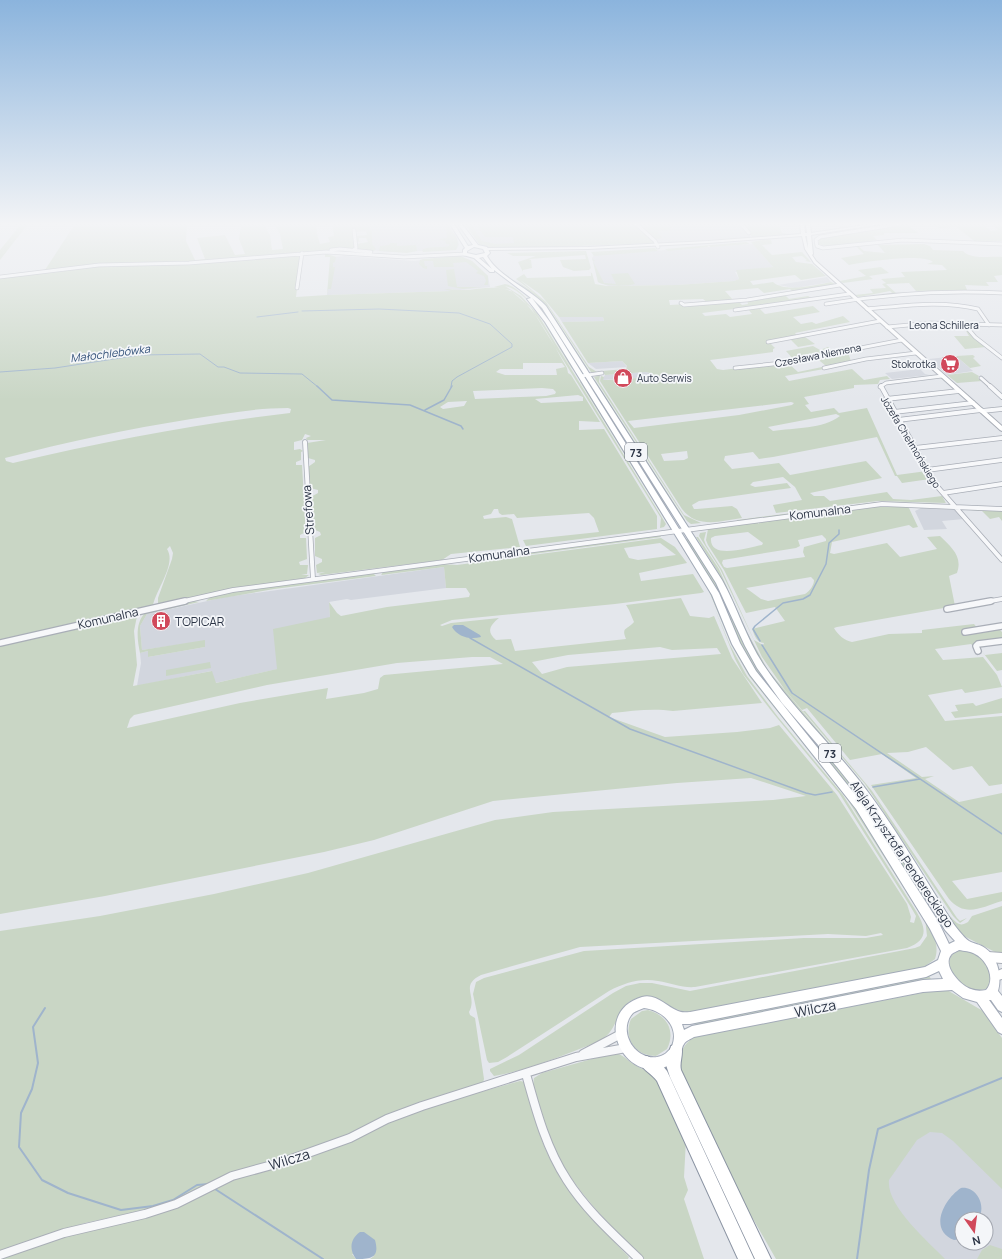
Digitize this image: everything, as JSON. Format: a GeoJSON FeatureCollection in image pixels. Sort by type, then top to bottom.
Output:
{"type":"FeatureCollection","features":[{"type":"Feature","properties":{"kind":"highway"},"geometry":{"type":"LineString","coordinates":[[677,1045],[673,1065],[675,1072],[763,1259]]}},
{"type":"Feature","properties":{"kind":"highway"},"geometry":{"type":"LineString","coordinates":[[647,1063],[662,1076],[746,1259]]}},
{"type":"Feature","properties":{"kind":"main road","name":"Aleja Krzysztofa Pendereckiego"},"geometry":{"type":"LineString","coordinates":[[508,283],[525,295],[537,308],[584,376]]}},
{"type":"Feature","properties":{"kind":"main road","name":"Aleja Krzysztofa Pendereckiego"},"geometry":{"type":"LineString","coordinates":[[517,283],[542,304],[584,376],[681,530],[724,591],[744,636],[760,666],[783,697],[867,798],[949,926],[965,945]]}},
{"type":"Feature","properties":{"kind":"main road"},"geometry":{"type":"LineString","coordinates":[[837,283],[1002,429]]}},
{"type":"Feature","properties":{"kind":"main road","name":"Aleja Krzysztofa Pendereckiego"},"geometry":{"type":"LineString","coordinates":[[681,530],[716,595],[732,634],[753,673],[859,806],[934,924],[947,950]]}},
{"type":"Feature","properties":{"kind":"main road"},"geometry":{"type":"LineString","coordinates":[[965,945],[952,946],[947,950],[943,963],[946,974],[962,991],[980,997],[993,993],[1002,1006]]}},
{"type":"Feature","properties":{"kind":"main road","name":"73"},"geometry":{"type":"LineString","coordinates":[[965,945],[973,947],[988,957],[1000,974],[998,985],[993,993]]}},
{"type":"Feature","properties":{"kind":"main road"},"geometry":{"type":"LineString","coordinates":[[988,957],[1002,958]]}},
{"type":"Feature","properties":{"kind":"main road","name":"Wilcza"},"geometry":{"type":"LineString","coordinates":[[671,1014],[679,1018],[690,1018],[926,972],[943,963]]}},
{"type":"Feature","properties":{"kind":"main road","name":"Wilcza"},"geometry":{"type":"LineString","coordinates":[[677,1045],[692,1032],[923,986],[954,984]]}},
{"type":"Feature","properties":{"kind":"main road"},"geometry":{"type":"LineString","coordinates":[[980,997],[1002,1028]]}},
{"type":"Feature","properties":{"kind":"main road"},"geometry":{"type":"LineString","coordinates":[[652,1002],[659,1005],[671,1014],[677,1024],[677,1045],[664,1061],[647,1063],[633,1056],[626,1048],[621,1034],[621,1024],[624,1014],[637,1003],[652,1002]]}},
{"type":"Feature","properties":{"kind":"street"},"geometry":{"type":"LineString","coordinates":[[297,288],[298,283]]}},
{"type":"Feature","properties":{"kind":"street"},"geometry":{"type":"LineString","coordinates":[[681,303],[684,305],[747,300],[840,286]]}},
{"type":"Feature","properties":{"kind":"street"},"geometry":{"type":"LineString","coordinates":[[826,304],[855,298],[936,291],[1002,293]]}},
{"type":"Feature","properties":{"kind":"street"},"geometry":{"type":"LineString","coordinates":[[735,310],[849,294]]}},
{"type":"Feature","properties":{"kind":"street"},"geometry":{"type":"LineString","coordinates":[[867,309],[934,303],[966,306],[978,309],[989,325]]}},
{"type":"Feature","properties":{"kind":"street"},"geometry":{"type":"LineString","coordinates":[[768,342],[880,321]]}},
{"type":"Feature","properties":{"kind":"street","name":"Leona Schillera"},"geometry":{"type":"LineString","coordinates":[[887,327],[931,323],[1002,325]]}},
{"type":"Feature","properties":{"kind":"street"},"geometry":{"type":"LineString","coordinates":[[964,324],[975,337],[1002,358]]}},
{"type":"Feature","properties":{"kind":"street","name":"Czesława Niemena"},"geometry":{"type":"LineString","coordinates":[[735,368],[782,363],[902,340]]}},
{"type":"Feature","properties":{"kind":"street"},"geometry":{"type":"LineString","coordinates":[[824,368],[866,359],[916,353]]}},
{"type":"Feature","properties":{"kind":"street"},"geometry":{"type":"LineString","coordinates":[[584,376],[602,373]]}},
{"type":"Feature","properties":{"kind":"street","name":"Józefa Chełmońskiego"},"geometry":{"type":"LineString","coordinates":[[942,376],[882,384],[880,387],[935,484],[1002,560]]}},
{"type":"Feature","properties":{"kind":"street"},"geometry":{"type":"LineString","coordinates":[[981,378],[1002,396]]}},
{"type":"Feature","properties":{"kind":"street"},"geometry":{"type":"LineString","coordinates":[[886,399],[959,391]]}},
{"type":"Feature","properties":{"kind":"street"},"geometry":{"type":"LineString","coordinates":[[894,412],[973,403]]}},
{"type":"Feature","properties":{"kind":"street"},"geometry":{"type":"LineString","coordinates":[[898,420],[981,410],[1002,409]]}},
{"type":"Feature","properties":{"kind":"street"},"geometry":{"type":"LineString","coordinates":[[915,448],[1002,438]]}},
{"type":"Feature","properties":{"kind":"street","name":"Strefowa"},"geometry":{"type":"LineString","coordinates":[[304,442],[313,579]]}},
{"type":"Feature","properties":{"kind":"street"},"geometry":{"type":"LineString","coordinates":[[927,470],[1002,460]]}},
{"type":"Feature","properties":{"kind":"street"},"geometry":{"type":"LineString","coordinates":[[943,493],[1002,484]]}},
{"type":"Feature","properties":{"kind":"street","name":"Komunalna"},"geometry":{"type":"LineString","coordinates":[[0,643],[233,590],[313,579],[882,504],[1002,509]]}},
{"type":"Feature","properties":{"kind":"street"},"geometry":{"type":"LineString","coordinates":[[947,609],[1002,598]]}},
{"type":"Feature","properties":{"kind":"street"},"geometry":{"type":"LineString","coordinates":[[965,632],[1002,626]]}},
{"type":"Feature","properties":{"kind":"street"},"geometry":{"type":"LineString","coordinates":[[978,651],[976,646],[978,644],[1002,641]]}},
{"type":"Feature","properties":{"kind":"street","name":"Wilcza"},"geometry":{"type":"LineString","coordinates":[[0,1255],[64,1233],[145,1214],[176,1204],[232,1176],[283,1162],[350,1138],[387,1119],[422,1106],[576,1057],[621,1034]]}},
{"type":"Feature","properties":{"kind":"street","name":"Wilcza"},"geometry":{"type":"LineString","coordinates":[[576,1057],[626,1048]]}},
{"type":"Feature","properties":{"kind":"street"},"geometry":{"type":"LineString","coordinates":[[526,1074],[544,1134],[560,1167],[592,1211],[639,1259]]}},
{"type":"Feature","properties":{"kind":"shaded area"},"geometry":{"type":"Polygon","coordinates":[[[329,283],[489,283],[490,287],[460,290],[446,289],[452,290],[451,291],[327,295],[329,283]]]}},
{"type":"Feature","properties":{"kind":"shaded area"},"geometry":{"type":"Polygon","coordinates":[[[600,283],[709,283],[677,285],[608,286],[600,283]]]}},
{"type":"Feature","properties":{"kind":"shaded area"},"geometry":{"type":"Polygon","coordinates":[[[792,283],[826,283],[795,288],[778,285],[792,283]]]}},
{"type":"Feature","properties":{"kind":"shaded area"},"geometry":{"type":"Polygon","coordinates":[[[559,317],[603,317],[604,321],[562,322],[559,317]]]}},
{"type":"Feature","properties":{"kind":"shaded area"},"geometry":{"type":"Polygon","coordinates":[[[956,356],[973,371],[947,375],[929,359],[956,356]]]}},
{"type":"Feature","properties":{"kind":"shaded area"},"geometry":{"type":"Polygon","coordinates":[[[622,361],[627,367],[596,369],[588,363],[622,361]]]}},
{"type":"Feature","properties":{"kind":"shaded area"},"geometry":{"type":"Polygon","coordinates":[[[920,369],[925,374],[929,375],[892,379],[885,373],[920,369]]]}},
{"type":"Feature","properties":{"kind":"shaded area"},"geometry":{"type":"Polygon","coordinates":[[[650,373],[652,377],[602,380],[605,375],[650,373]]]}},
{"type":"Feature","properties":{"kind":"shaded area"},"geometry":{"type":"Polygon","coordinates":[[[921,508],[956,510],[964,519],[942,521],[947,529],[924,530],[915,511],[921,508]]]}},
{"type":"Feature","properties":{"kind":"shaded area"},"geometry":{"type":"Polygon","coordinates":[[[444,567],[446,588],[329,602],[330,617],[278,669],[215,683],[211,671],[137,686],[141,663],[140,653],[148,651],[148,657],[205,647],[204,641],[142,650],[140,626],[147,614],[226,597],[444,567]]]}},
{"type":"Feature","properties":{"kind":"shaded area"},"geometry":{"type":"Polygon","coordinates":[[[1002,1086],[1002,1259],[867,1259],[885,1137],[1002,1086]]]}},
{"type":"Feature","properties":{"kind":"green space"},"geometry":{"type":"Polygon","coordinates":[[[0,283],[298,283],[296,297],[451,291],[444,289],[462,290],[491,288],[508,290],[517,295],[526,303],[542,324],[567,368],[568,373],[571,375],[600,422],[579,421],[579,430],[604,429],[657,516],[657,529],[526,546],[523,540],[599,532],[594,518],[589,513],[517,518],[514,514],[502,515],[499,513],[498,509],[494,509],[491,514],[483,516],[484,519],[506,517],[512,519],[520,547],[451,554],[442,560],[321,575],[318,574],[325,572],[317,573],[316,565],[322,562],[322,559],[315,556],[315,538],[321,535],[320,532],[313,529],[311,497],[318,493],[318,490],[310,488],[308,467],[315,462],[315,460],[308,458],[307,443],[326,440],[307,440],[306,438],[311,436],[305,434],[302,440],[294,442],[294,450],[300,449],[303,451],[301,452],[301,460],[296,462],[296,465],[302,465],[306,532],[300,535],[300,538],[306,538],[307,559],[299,562],[300,565],[308,565],[307,574],[301,575],[309,575],[305,578],[232,589],[158,605],[158,598],[172,559],[173,553],[170,546],[167,549],[169,562],[167,570],[153,606],[0,641],[0,283]],[[523,363],[523,369],[500,369],[496,372],[505,375],[557,375],[556,369],[565,367],[562,363],[523,363]],[[542,388],[473,391],[475,399],[546,396],[555,394],[556,392],[553,389],[542,388]],[[578,395],[535,399],[541,403],[583,401],[583,397],[578,395]],[[467,401],[448,402],[440,407],[443,409],[464,406],[467,401]],[[291,409],[227,413],[144,427],[74,441],[5,458],[6,461],[13,463],[82,447],[151,434],[220,422],[290,413],[291,409]]]}},
{"type":"Feature","properties":{"kind":"green space"},"geometry":{"type":"Polygon","coordinates":[[[328,283],[332,283],[331,289],[328,289],[327,295],[328,283]]]}},
{"type":"Feature","properties":{"kind":"green space"},"geometry":{"type":"Polygon","coordinates":[[[448,283],[456,283],[457,287],[481,287],[463,289],[448,286],[448,283]]]}},
{"type":"Feature","properties":{"kind":"green space"},"geometry":{"type":"Polygon","coordinates":[[[518,283],[536,294],[521,283],[523,283],[546,302],[589,367],[597,372],[591,372],[549,308],[537,295],[548,307],[588,369],[587,370],[543,303],[518,283]]]}},
{"type":"Feature","properties":{"kind":"green space"},"geometry":{"type":"Polygon","coordinates":[[[524,283],[595,283],[607,286],[677,285],[709,283],[751,283],[753,285],[774,283],[793,288],[827,283],[833,283],[837,285],[794,293],[790,289],[764,293],[758,288],[725,291],[734,301],[721,302],[738,301],[742,305],[748,304],[747,300],[785,295],[789,299],[808,296],[813,299],[702,313],[705,316],[726,314],[730,317],[752,314],[748,309],[759,308],[765,314],[813,306],[820,312],[793,317],[801,324],[812,322],[816,324],[843,316],[850,322],[795,333],[798,337],[769,342],[775,348],[773,349],[773,352],[710,360],[717,369],[723,370],[787,362],[798,372],[822,367],[824,369],[785,376],[789,381],[852,369],[864,380],[887,376],[890,379],[880,380],[878,384],[854,385],[854,388],[804,397],[809,404],[805,405],[811,412],[834,408],[839,413],[867,408],[897,475],[927,471],[930,479],[902,483],[897,476],[895,476],[877,437],[759,459],[753,452],[725,456],[724,460],[732,469],[779,463],[790,475],[866,461],[882,478],[810,493],[814,496],[824,496],[830,501],[887,492],[893,499],[911,500],[942,496],[946,503],[878,501],[776,513],[773,505],[802,500],[795,487],[783,477],[753,482],[750,485],[755,487],[787,483],[791,488],[699,501],[692,505],[694,509],[732,506],[737,509],[742,518],[718,522],[695,519],[682,509],[600,381],[601,376],[604,377],[603,380],[652,377],[650,373],[605,375],[602,371],[626,369],[627,366],[622,361],[588,363],[562,322],[604,321],[603,317],[559,317],[540,294],[524,283]],[[703,299],[669,300],[670,305],[708,303],[703,299]],[[791,402],[628,421],[634,428],[739,415],[792,405],[794,403],[791,402]],[[836,414],[768,427],[773,431],[817,426],[840,416],[836,414]],[[687,451],[661,454],[664,461],[684,460],[688,458],[687,451]]]}},
{"type":"Feature","properties":{"kind":"green space"},"geometry":{"type":"Polygon","coordinates":[[[600,283],[616,284],[615,283],[634,283],[635,284],[622,286],[600,283]]]}},
{"type":"Feature","properties":{"kind":"green space"},"geometry":{"type":"Polygon","coordinates":[[[886,283],[987,283],[989,286],[965,285],[967,290],[916,291],[909,283],[886,284],[896,293],[892,293],[890,291],[859,297],[855,295],[873,293],[870,289],[886,288],[882,284],[886,283]]]}},
{"type":"Feature","properties":{"kind":"green space"},"geometry":{"type":"Polygon","coordinates":[[[505,284],[515,288],[525,296],[535,308],[554,335],[575,371],[570,366],[546,325],[531,304],[523,296],[505,286],[521,296],[537,313],[666,524],[664,527],[660,528],[661,518],[531,308],[510,290],[494,287],[505,284]]]}},
{"type":"Feature","properties":{"kind":"green space"},"geometry":{"type":"Polygon","coordinates":[[[966,331],[986,347],[965,349],[954,336],[969,336],[966,331]]]}},
{"type":"Feature","properties":{"kind":"green space"},"geometry":{"type":"Polygon","coordinates":[[[805,337],[815,344],[798,347],[790,339],[805,337]]]}},
{"type":"Feature","properties":{"kind":"green space"},"geometry":{"type":"Polygon","coordinates":[[[813,346],[820,350],[828,347],[834,352],[794,360],[786,351],[813,346]]]}},
{"type":"Feature","properties":{"kind":"green space"},"geometry":{"type":"Polygon","coordinates":[[[847,350],[851,361],[826,366],[815,357],[847,350]]]}},
{"type":"Feature","properties":{"kind":"green space"},"geometry":{"type":"Polygon","coordinates":[[[973,355],[975,357],[973,358],[981,366],[970,368],[956,356],[973,355]]]}},
{"type":"Feature","properties":{"kind":"green space"},"geometry":{"type":"Polygon","coordinates":[[[972,372],[979,376],[978,378],[982,381],[957,383],[947,375],[972,372]]]}},
{"type":"Feature","properties":{"kind":"green space"},"geometry":{"type":"Polygon","coordinates":[[[600,375],[599,382],[684,515],[701,523],[691,524],[687,521],[594,377],[600,375]]]}},
{"type":"Feature","properties":{"kind":"green space"},"geometry":{"type":"Polygon","coordinates":[[[593,380],[595,380],[685,520],[683,521],[593,380]]]}},
{"type":"Feature","properties":{"kind":"green space"},"geometry":{"type":"Polygon","coordinates":[[[581,381],[669,523],[667,523],[580,382],[581,381]]]}},
{"type":"Feature","properties":{"kind":"green space"},"geometry":{"type":"Polygon","coordinates":[[[586,381],[589,381],[678,522],[651,485],[586,381]]]}},
{"type":"Feature","properties":{"kind":"green space"},"geometry":{"type":"Polygon","coordinates":[[[878,502],[949,504],[892,503],[737,521],[737,520],[878,502]]]}},
{"type":"Feature","properties":{"kind":"green space"},"geometry":{"type":"Polygon","coordinates":[[[887,505],[908,506],[918,527],[913,528],[909,525],[832,542],[830,553],[834,554],[887,543],[900,557],[937,549],[927,537],[940,536],[955,552],[958,562],[957,573],[949,576],[955,606],[834,628],[842,637],[852,642],[889,634],[922,633],[922,630],[974,624],[978,629],[999,629],[1002,632],[1002,640],[974,647],[971,644],[935,649],[943,660],[983,657],[997,675],[1002,687],[965,693],[962,689],[928,695],[945,721],[1002,716],[1002,784],[989,786],[972,766],[953,770],[926,747],[908,752],[887,753],[922,777],[934,776],[925,779],[959,802],[1002,793],[1002,872],[952,881],[967,899],[1002,892],[1002,901],[981,908],[968,910],[955,905],[949,899],[871,785],[916,778],[882,754],[850,760],[807,708],[802,710],[785,690],[762,657],[720,569],[699,536],[700,533],[706,532],[704,540],[706,545],[722,570],[754,640],[763,645],[764,643],[757,640],[752,629],[785,621],[775,607],[746,613],[724,570],[706,540],[708,529],[757,522],[759,524],[759,522],[887,505]],[[748,532],[715,536],[711,538],[712,545],[716,549],[731,551],[762,545],[763,543],[748,532]],[[822,535],[798,540],[800,546],[796,548],[723,560],[722,563],[724,567],[727,568],[805,557],[803,552],[804,547],[826,541],[826,539],[822,535]],[[811,577],[746,588],[761,599],[768,601],[805,594],[811,588],[814,580],[811,577]]]}},
{"type":"Feature","properties":{"kind":"green space"},"geometry":{"type":"Polygon","coordinates":[[[960,509],[1002,510],[1002,521],[999,517],[990,519],[982,511],[960,509]]]}},
{"type":"Feature","properties":{"kind":"green space"},"geometry":{"type":"Polygon","coordinates":[[[660,535],[661,537],[471,562],[482,559],[660,535]]]}},
{"type":"Feature","properties":{"kind":"green space"},"geometry":{"type":"Polygon","coordinates":[[[696,537],[698,537],[719,569],[747,632],[768,670],[865,786],[941,902],[941,906],[879,811],[772,679],[754,650],[716,569],[696,537]]]}},
{"type":"Feature","properties":{"kind":"green space"},"geometry":{"type":"Polygon","coordinates":[[[661,538],[675,547],[687,563],[639,573],[641,581],[693,574],[704,592],[615,604],[452,620],[440,625],[442,626],[451,623],[499,618],[491,626],[491,634],[496,640],[511,639],[515,651],[626,639],[624,630],[634,622],[626,605],[681,598],[690,616],[709,618],[714,616],[732,658],[762,703],[673,711],[657,710],[612,713],[609,717],[665,737],[737,732],[770,728],[779,725],[837,795],[907,904],[911,917],[910,922],[914,923],[916,916],[912,909],[839,793],[743,674],[735,659],[714,607],[730,645],[747,676],[778,717],[843,795],[916,911],[922,923],[924,933],[922,937],[914,945],[907,948],[695,987],[681,986],[651,980],[627,984],[609,991],[507,1057],[498,1062],[489,1063],[487,1060],[473,994],[476,982],[484,978],[584,951],[804,938],[866,938],[883,935],[881,933],[866,936],[828,934],[580,947],[481,975],[471,983],[470,992],[472,1001],[469,1012],[470,1015],[475,1018],[484,1079],[483,1083],[158,1207],[85,1223],[0,1251],[0,931],[100,916],[214,894],[308,873],[495,820],[553,812],[773,800],[806,796],[751,778],[677,783],[493,801],[374,840],[324,852],[105,896],[0,914],[0,646],[136,614],[137,616],[134,631],[137,665],[133,686],[212,671],[216,683],[277,669],[273,629],[330,617],[329,602],[341,616],[387,607],[469,597],[470,594],[466,588],[446,588],[444,567],[381,575],[383,572],[441,564],[457,565],[661,538]],[[660,543],[624,548],[629,558],[638,560],[676,555],[660,543]],[[660,647],[568,655],[532,662],[542,674],[567,667],[721,654],[717,648],[672,650],[660,647]],[[490,657],[397,663],[267,685],[134,715],[130,719],[127,728],[240,703],[328,688],[326,699],[364,693],[378,689],[380,678],[384,675],[503,664],[490,657]]]}},
{"type":"Feature","properties":{"kind":"green space"},"geometry":{"type":"Polygon","coordinates":[[[685,539],[688,539],[719,588],[745,645],[756,665],[860,794],[934,908],[929,909],[849,787],[765,685],[745,656],[685,539]]]}},
{"type":"Feature","properties":{"kind":"green space"},"geometry":{"type":"Polygon","coordinates":[[[680,540],[706,583],[753,679],[848,796],[920,911],[917,909],[847,799],[749,676],[732,646],[708,589],[678,541],[680,540]]]}},
{"type":"Feature","properties":{"kind":"green space"},"geometry":{"type":"Polygon","coordinates":[[[373,573],[376,576],[274,589],[206,601],[211,596],[240,590],[373,573]]]}},
{"type":"Feature","properties":{"kind":"green space"},"geometry":{"type":"Polygon","coordinates":[[[194,601],[199,602],[147,614],[140,626],[142,650],[205,640],[205,647],[148,657],[148,651],[140,653],[138,626],[142,616],[146,612],[194,601]]]}},
{"type":"Feature","properties":{"kind":"green space"},"geometry":{"type":"Polygon","coordinates":[[[978,646],[985,655],[1002,653],[1002,670],[997,671],[978,646]]]}},
{"type":"Feature","properties":{"kind":"green space"},"geometry":{"type":"Polygon","coordinates":[[[210,662],[211,668],[166,676],[166,670],[210,662]]]}},
{"type":"Feature","properties":{"kind":"green space"},"geometry":{"type":"Polygon","coordinates":[[[1002,698],[1002,713],[955,718],[951,712],[958,711],[955,705],[973,703],[976,706],[1002,698]]]}},
{"type":"Feature","properties":{"kind":"green space"},"geometry":{"type":"Polygon","coordinates":[[[803,711],[805,711],[872,791],[957,918],[960,921],[967,918],[960,923],[953,916],[865,784],[803,711]]]}},
{"type":"Feature","properties":{"kind":"green space"},"geometry":{"type":"Polygon","coordinates":[[[1002,906],[1002,953],[995,952],[960,934],[944,912],[958,923],[964,924],[968,922],[972,916],[1002,906]]]}},
{"type":"Feature","properties":{"kind":"green space"},"geometry":{"type":"Polygon","coordinates":[[[925,918],[933,933],[937,948],[935,959],[924,967],[693,1012],[678,1010],[653,998],[638,998],[626,1005],[613,1028],[604,1038],[599,1041],[528,1068],[494,1076],[490,1071],[490,1069],[519,1055],[626,986],[640,983],[652,983],[690,991],[915,948],[920,946],[927,936],[925,918]]]}},
{"type":"Feature","properties":{"kind":"green space"},"geometry":{"type":"Polygon","coordinates":[[[959,950],[965,950],[976,954],[983,960],[992,975],[989,987],[980,990],[971,989],[956,979],[951,971],[949,963],[952,956],[959,950]]]}},
{"type":"Feature","properties":{"kind":"green space"},"geometry":{"type":"Polygon","coordinates":[[[929,976],[931,979],[695,1026],[694,1022],[929,976]]]}},
{"type":"Feature","properties":{"kind":"green space"},"geometry":{"type":"Polygon","coordinates":[[[937,990],[947,990],[983,1011],[1002,1038],[1002,1189],[953,1141],[942,1133],[930,1132],[917,1140],[889,1180],[890,1190],[894,1201],[901,1212],[919,1233],[945,1259],[776,1259],[737,1191],[681,1071],[680,1061],[686,1044],[694,1037],[937,990]]]}},
{"type":"Feature","properties":{"kind":"green space"},"geometry":{"type":"Polygon","coordinates":[[[648,1010],[655,1012],[665,1020],[670,1030],[670,1042],[667,1049],[656,1056],[642,1053],[633,1045],[630,1039],[629,1026],[631,1019],[642,1011],[648,1010]]]}},
{"type":"Feature","properties":{"kind":"green space"},"geometry":{"type":"Polygon","coordinates":[[[613,1053],[622,1056],[654,1076],[686,1140],[684,1177],[688,1190],[684,1199],[704,1259],[644,1259],[595,1209],[580,1191],[555,1152],[545,1131],[534,1093],[534,1078],[542,1073],[613,1053]]]}},
{"type":"Feature","properties":{"kind":"green space"},"geometry":{"type":"Polygon","coordinates":[[[520,1081],[525,1082],[540,1136],[555,1167],[584,1208],[629,1257],[628,1259],[370,1259],[374,1256],[352,1254],[356,1259],[0,1259],[76,1231],[125,1220],[416,1110],[520,1081]]]}},
{"type":"Feature","properties":{"kind":"green space"},"geometry":{"type":"Polygon","coordinates":[[[994,1246],[1002,1249],[1002,1259],[977,1259],[981,1251],[994,1251],[994,1246]]]}},
{"type":"Feature","properties":{"kind":"water"},"geometry":{"type":"Polygon","coordinates":[[[454,625],[463,625],[481,637],[465,637],[452,627],[454,625]]]}},
{"type":"Feature","properties":{"kind":"water"},"geometry":{"type":"Polygon","coordinates":[[[961,1188],[972,1190],[979,1198],[981,1203],[981,1211],[954,1211],[954,1240],[946,1235],[940,1222],[944,1207],[961,1188]]]}},
{"type":"Feature","properties":{"kind":"water"},"geometry":{"type":"Polygon","coordinates":[[[360,1232],[364,1232],[375,1240],[376,1251],[370,1258],[356,1259],[352,1252],[352,1241],[360,1232]]]}},
{"type":"Feature","properties":{"kind":"waterway","name":"Małochlebówka"},"geometry":{"type":"LineString","coordinates":[[302,311],[379,309],[459,313],[490,324],[512,344],[512,347],[457,377],[452,381],[451,387]]}},
{"type":"Feature","properties":{"kind":"waterway","name":"Małochlebówka"},"geometry":{"type":"LineString","coordinates":[[257,317],[298,312]]}},
{"type":"Feature","properties":{"kind":"waterway","name":"Małochlebówka"},"geometry":{"type":"LineString","coordinates":[[0,372],[55,368],[140,355],[200,354],[218,367],[224,367],[240,373],[302,374],[318,387]]}},
{"type":"Feature","properties":{"kind":"waterway","name":"Małochlebówka"},"geometry":{"type":"LineString","coordinates":[[317,386],[332,400],[410,405],[461,426],[463,429]]}},
{"type":"Feature","properties":{"kind":"waterway","name":"Małochlebówka"},"geometry":{"type":"LineString","coordinates":[[425,410],[444,400],[452,386]]}},
{"type":"Feature","properties":{"kind":"waterway"},"geometry":{"type":"LineString","coordinates":[[760,641],[753,629],[755,626],[783,603],[803,599],[810,595],[826,564],[829,543],[839,534],[839,530]]}},
{"type":"Feature","properties":{"kind":"waterway"},"geometry":{"type":"LineString","coordinates":[[470,638],[630,729],[806,793],[815,795],[832,792]]}},
{"type":"Feature","properties":{"kind":"waterway"},"geometry":{"type":"LineString","coordinates":[[762,645],[792,693],[1002,834]]}},
{"type":"Feature","properties":{"kind":"waterway"},"geometry":{"type":"LineString","coordinates":[[873,787],[920,779]]}},
{"type":"Feature","properties":{"kind":"waterway"},"geometry":{"type":"LineString","coordinates":[[45,1008],[33,1027],[38,1063],[32,1089],[21,1113],[19,1147],[42,1180],[68,1193],[121,1210],[153,1206],[173,1200],[197,1185],[209,1184]]}},
{"type":"Feature","properties":{"kind":"waterway"},"geometry":{"type":"LineString","coordinates":[[857,1259],[869,1170],[878,1129],[1002,1078]]}},
{"type":"Feature","properties":{"kind":"waterway"},"geometry":{"type":"LineString","coordinates":[[215,1189],[323,1259]]}},
{"type":"Feature","properties":{"kind":"place","name":"Stokrotka"},"geometry":{"type":"Point","coordinates":[950,364]}},
{"type":"Feature","properties":{"kind":"place","name":"Auto Serwis"},"geometry":{"type":"Point","coordinates":[623,378]}},
{"type":"Feature","properties":{"kind":"place","name":"TOPICAR"},"geometry":{"type":"Point","coordinates":[161,621]}}]}
